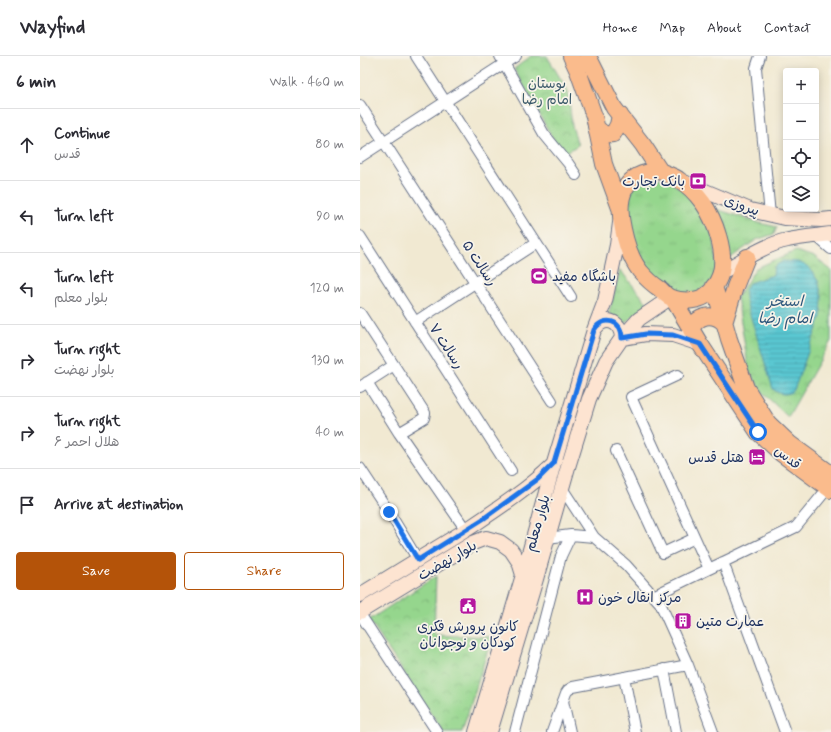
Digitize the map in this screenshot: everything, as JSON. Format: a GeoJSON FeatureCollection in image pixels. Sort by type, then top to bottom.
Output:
{"type":"FeatureCollection","features":[{"type":"Feature","properties":{"kind":"main road"},"geometry":{"type":"LineString","coordinates":[[571,56],[594,116],[604,164],[620,214],[626,245],[639,270],[650,282],[671,298],[693,300],[704,297],[712,291],[722,272],[770,245],[787,240],[831,234]]}},
{"type":"Feature","properties":{"kind":"main road"},"geometry":{"type":"LineString","coordinates":[[588,56],[614,108],[660,171]]}},
{"type":"Feature","properties":{"kind":"main road"},"geometry":{"type":"LineString","coordinates":[[596,127],[602,132],[613,134],[618,125],[620,115]]}},
{"type":"Feature","properties":{"kind":"main road"},"geometry":{"type":"LineString","coordinates":[[620,214],[624,191],[630,182],[638,175],[660,171],[679,179],[703,203],[711,216],[721,243],[722,272]]}},
{"type":"Feature","properties":{"kind":"main road","name":"پیروزی"},"geometry":{"type":"LineString","coordinates":[[679,179],[750,210],[785,218],[821,220],[831,218]]}},
{"type":"Feature","properties":{"kind":"main road","name":"بلوار معلم"},"geometry":{"type":"LineString","coordinates":[[476,732],[554,463],[594,330],[605,301],[617,246],[620,214]]}},
{"type":"Feature","properties":{"kind":"main road"},"geometry":{"type":"LineString","coordinates":[[691,330],[698,320],[709,316],[718,318],[724,323],[735,287],[747,257]]}},
{"type":"Feature","properties":{"kind":"main road","name":"قدس"},"geometry":{"type":"LineString","coordinates":[[714,286],[724,323],[746,388],[768,423],[830,484]]}},
{"type":"Feature","properties":{"kind":"main road","name":"بلوار معلم"},"geometry":{"type":"LineString","coordinates":[[491,730],[589,399],[606,361],[622,338],[640,319],[671,298]]}},
{"type":"Feature","properties":{"kind":"main road","name":"قدس"},"geometry":{"type":"LineString","coordinates":[[671,298],[758,432],[782,454],[830,484]]}},
{"type":"Feature","properties":{"kind":"main road"},"geometry":{"type":"LineString","coordinates":[[594,330],[598,325],[609,321],[619,326],[622,332],[622,338],[646,334],[673,335],[700,344]]}},
{"type":"Feature","properties":{"kind":"main road","name":"بلوار نهضت"},"geometry":{"type":"LineString","coordinates":[[360,595],[483,519],[538,479],[554,463]]}},
{"type":"Feature","properties":{"kind":"main road"},"geometry":{"type":"LineString","coordinates":[[483,519],[489,525],[490,530],[486,538]]}},
{"type":"Feature","properties":{"kind":"main road","name":"بلوار نهضت"},"geometry":{"type":"LineString","coordinates":[[360,613],[473,543],[486,538],[500,542],[511,550],[519,562],[522,575]]}},
{"type":"Feature","properties":{"kind":"street"},"geometry":{"type":"LineString","coordinates":[[416,56],[571,297]]}},
{"type":"Feature","properties":{"kind":"street"},"geometry":{"type":"LineString","coordinates":[[360,157],[446,102],[502,60],[516,56]]}},
{"type":"Feature","properties":{"kind":"street"},"geometry":{"type":"LineString","coordinates":[[760,56],[756,68],[770,215]]}},
{"type":"Feature","properties":{"kind":"street"},"geometry":{"type":"LineString","coordinates":[[502,60],[544,134],[576,175]]}},
{"type":"Feature","properties":{"kind":"street","name":"رسالت ۵"},"geometry":{"type":"LineString","coordinates":[[360,105],[552,400]]}},
{"type":"Feature","properties":{"kind":"street","name":"رسالت ۷"},"geometry":{"type":"LineString","coordinates":[[360,236],[511,471]]}},
{"type":"Feature","properties":{"kind":"street"},"geometry":{"type":"LineString","coordinates":[[816,236],[831,249]]}},
{"type":"Feature","properties":{"kind":"street"},"geometry":{"type":"LineString","coordinates":[[415,322],[536,243]]}},
{"type":"Feature","properties":{"kind":"street"},"geometry":{"type":"LineString","coordinates":[[360,313],[426,413],[424,418],[399,433]]}},
{"type":"Feature","properties":{"kind":"street"},"geometry":{"type":"LineString","coordinates":[[394,365],[363,384],[466,530]]}},
{"type":"Feature","properties":{"kind":"street"},"geometry":{"type":"LineString","coordinates":[[678,375],[631,397],[709,569]]}},
{"type":"Feature","properties":{"kind":"street"},"geometry":{"type":"LineString","coordinates":[[616,451],[663,553],[695,538]]}},
{"type":"Feature","properties":{"kind":"street"},"geometry":{"type":"LineString","coordinates":[[360,468],[418,560]]}},
{"type":"Feature","properties":{"kind":"street"},"geometry":{"type":"LineString","coordinates":[[654,596],[796,527],[830,484]]}},
{"type":"Feature","properties":{"kind":"street"},"geometry":{"type":"LineString","coordinates":[[562,488],[594,536],[626,566],[660,603],[688,665],[713,732]]}},
{"type":"Feature","properties":{"kind":"street"},"geometry":{"type":"LineString","coordinates":[[547,538],[571,535],[594,536]]}},
{"type":"Feature","properties":{"kind":"street"},"geometry":{"type":"LineString","coordinates":[[515,732],[561,556],[571,535]]}},
{"type":"Feature","properties":{"kind":"street"},"geometry":{"type":"LineString","coordinates":[[723,562],[785,732]]}},
{"type":"Feature","properties":{"kind":"street"},"geometry":{"type":"LineString","coordinates":[[360,613],[437,732]]}},
{"type":"Feature","properties":{"kind":"street"},"geometry":{"type":"LineString","coordinates":[[552,732],[566,693],[573,687],[688,665]]}},
{"type":"Feature","properties":{"kind":"street"},"geometry":{"type":"LineString","coordinates":[[664,669],[676,732]]}},
{"type":"Feature","properties":{"kind":"street"},"geometry":{"type":"LineString","coordinates":[[624,677],[635,732]]}},
{"type":"Feature","properties":{"kind":"street"},"geometry":{"type":"LineString","coordinates":[[563,701],[570,732]]}},
{"type":"Feature","properties":{"kind":"green space","name":"بوستان امام رضا"},"geometry":{"type":"Polygon","coordinates":[[[531,56],[547,56],[568,91],[572,126],[578,145],[562,155],[514,69],[531,56]]]}},
{"type":"Feature","properties":{"kind":"green space"},"geometry":{"type":"Polygon","coordinates":[[[652,177],[668,180],[688,194],[703,213],[714,239],[717,266],[713,280],[695,295],[677,293],[660,284],[644,268],[630,238],[626,203],[631,189],[652,177]]]}},
{"type":"Feature","properties":{"kind":"green space"},"geometry":{"type":"Polygon","coordinates":[[[713,208],[759,223],[777,227],[774,234],[756,240],[729,259],[713,208]]]}},
{"type":"Feature","properties":{"kind":"green space","name":"استخر امام رضا"},"geometry":{"type":"Polygon","coordinates":[[[796,251],[814,257],[831,270],[831,341],[788,417],[764,394],[749,372],[737,297],[756,268],[796,251]]]}},
{"type":"Feature","properties":{"kind":"green space"},"geometry":{"type":"Polygon","coordinates":[[[620,270],[648,304],[624,324],[609,313],[620,270]]]}},
{"type":"Feature","properties":{"kind":"green space"},"geometry":{"type":"Polygon","coordinates":[[[436,576],[434,635],[492,637],[462,732],[443,732],[369,620],[436,576]]]}},
{"type":"Feature","properties":{"kind":"water","name":"استخر امام رضا"},"geometry":{"type":"Polygon","coordinates":[[[783,261],[798,262],[809,267],[818,281],[822,297],[821,317],[794,390],[784,394],[778,393],[773,389],[745,298],[745,290],[749,283],[773,275],[774,267],[783,261]]]}},
{"type":"Feature","properties":{"kind":"place","name":"بانک تجارت"},"geometry":{"type":"Point","coordinates":[698,181]}},
{"type":"Feature","properties":{"kind":"place","name":"باشگاه مفید"},"geometry":{"type":"Point","coordinates":[539,276]}},
{"type":"Feature","properties":{"kind":"place","name":"هتل قدس"},"geometry":{"type":"Point","coordinates":[757,457]}},
{"type":"Feature","properties":{"kind":"place","name":"مرکز انقال خون"},"geometry":{"type":"Point","coordinates":[585,597]}},
{"type":"Feature","properties":{"kind":"place","name":"کانون پرورش فکری کودکان و نوجوانان"},"geometry":{"type":"Point","coordinates":[468,606]}},
{"type":"Feature","properties":{"kind":"place","name":"عمارت متین"},"geometry":{"type":"Point","coordinates":[683,621]}},
{"type":"Feature","properties":{"kind":"route"},"geometry":{"type":"LineString","coordinates":[[389,512],[418,560],[483,519],[538,479],[554,463],[594,330],[603,322],[609,321],[619,326],[622,332],[622,338],[646,334],[673,335],[700,344],[758,432]]}}]}
